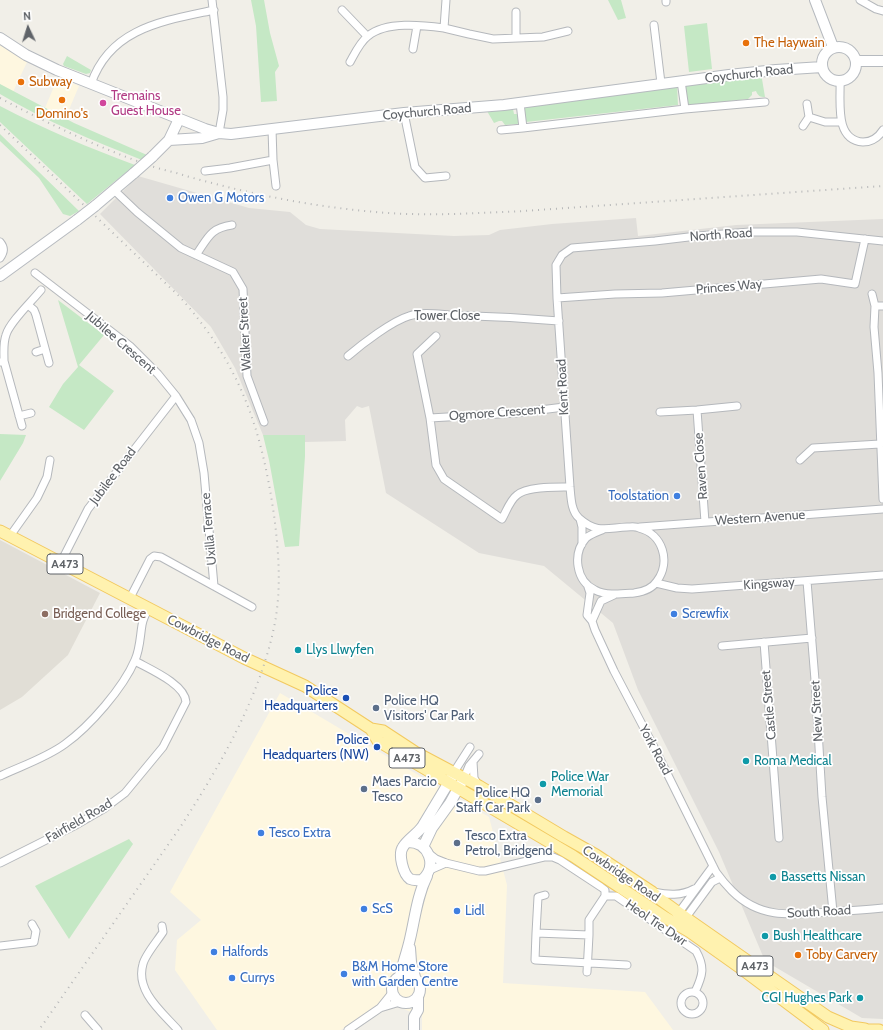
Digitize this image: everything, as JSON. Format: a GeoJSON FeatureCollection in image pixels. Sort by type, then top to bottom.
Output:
{"type":"FeatureCollection","features":[{"type":"Feature","properties":{"kind":"main road"},"geometry":{"type":"LineString","coordinates":[[815,0],[833,47]]}},
{"type":"Feature","properties":{"kind":"main road","name":"Coychurch Road"},"geometry":{"type":"LineString","coordinates":[[0,38],[26,55],[91,84],[205,129],[219,133],[231,134],[404,113],[520,103],[661,83],[776,70],[822,67]]}},
{"type":"Feature","properties":{"kind":"main road"},"geometry":{"type":"LineString","coordinates":[[841,46],[848,49],[856,62],[852,75],[840,81],[829,77],[824,73],[822,67],[824,56],[827,51],[833,47],[841,46]]}},
{"type":"Feature","properties":{"kind":"main road"},"geometry":{"type":"LineString","coordinates":[[856,62],[883,61]]}},
{"type":"Feature","properties":{"kind":"main road"},"geometry":{"type":"LineString","coordinates":[[0,276],[96,206],[134,173],[169,140],[179,119]]}},
{"type":"Feature","properties":{"kind":"main road"},"geometry":{"type":"LineString","coordinates":[[169,140],[202,138],[219,133]]}},
{"type":"Feature","properties":{"kind":"main road","name":"Cowbridge Road"},"geometry":{"type":"LineString","coordinates":[[0,531],[244,658],[305,686],[371,729],[384,731],[415,752],[479,786],[596,855],[652,892],[679,920],[823,1030]]}},
{"type":"Feature","properties":{"kind":"main road","name":"Cowbridge Road"},"geometry":{"type":"LineString","coordinates":[[371,729],[378,741],[679,920],[828,1017],[851,1027],[863,1030],[879,1030]]}},
{"type":"Feature","properties":{"kind":"main road"},"geometry":{"type":"LineString","coordinates":[[418,901],[416,888],[406,874],[400,858],[403,847],[422,827],[448,782],[459,775]]}},
{"type":"Feature","properties":{"kind":"main road"},"geometry":{"type":"LineString","coordinates":[[425,848],[432,828],[450,803],[458,788],[459,775]]}},
{"type":"Feature","properties":{"kind":"main road"},"geometry":{"type":"LineString","coordinates":[[400,976],[405,953],[410,942],[418,901],[431,863],[425,848],[419,843],[408,842]]}},
{"type":"Feature","properties":{"kind":"main road"},"geometry":{"type":"LineString","coordinates":[[411,879],[422,880],[428,873]]}},
{"type":"Feature","properties":{"kind":"main road"},"geometry":{"type":"LineString","coordinates":[[410,942],[411,962],[415,977],[420,984],[418,1010],[414,1017]]}},
{"type":"Feature","properties":{"kind":"main road"},"geometry":{"type":"LineString","coordinates":[[414,1030],[414,1017],[411,1011],[402,1002],[394,997],[392,993],[392,985],[400,976],[409,975],[415,977]]}},
{"type":"Feature","properties":{"kind":"main road"},"geometry":{"type":"LineString","coordinates":[[402,1002],[414,1001],[418,997]]}},
{"type":"Feature","properties":{"kind":"street"},"geometry":{"type":"LineString","coordinates":[[212,0],[223,97],[219,133]]}},
{"type":"Feature","properties":{"kind":"street"},"geometry":{"type":"LineString","coordinates":[[444,28],[446,0]]}},
{"type":"Feature","properties":{"kind":"street"},"geometry":{"type":"LineString","coordinates":[[860,0],[876,9],[883,11]]}},
{"type":"Feature","properties":{"kind":"street"},"geometry":{"type":"LineString","coordinates":[[91,84],[94,72],[107,53],[115,45],[128,37],[160,23],[214,10]]}},
{"type":"Feature","properties":{"kind":"street"},"geometry":{"type":"LineString","coordinates":[[342,10],[367,36]]}},
{"type":"Feature","properties":{"kind":"street"},"geometry":{"type":"LineString","coordinates":[[516,12],[516,37]]}},
{"type":"Feature","properties":{"kind":"street"},"geometry":{"type":"LineString","coordinates":[[350,62],[367,36],[380,28],[396,25],[444,28],[493,38],[543,37],[568,31]]}},
{"type":"Feature","properties":{"kind":"street"},"geometry":{"type":"LineString","coordinates":[[654,25],[661,83]]}},
{"type":"Feature","properties":{"kind":"street"},"geometry":{"type":"LineString","coordinates":[[413,49],[417,26]]}},
{"type":"Feature","properties":{"kind":"street"},"geometry":{"type":"LineString","coordinates":[[681,81],[685,109]]}},
{"type":"Feature","properties":{"kind":"street"},"geometry":{"type":"LineString","coordinates":[[840,81],[841,122],[847,134],[860,142],[869,142],[883,130]]}},
{"type":"Feature","properties":{"kind":"street"},"geometry":{"type":"LineString","coordinates":[[757,94],[758,103]]}},
{"type":"Feature","properties":{"kind":"street"},"geometry":{"type":"LineString","coordinates":[[502,130],[685,109],[765,102]]}},
{"type":"Feature","properties":{"kind":"street"},"geometry":{"type":"LineString","coordinates":[[520,103],[523,128]]}},
{"type":"Feature","properties":{"kind":"street"},"geometry":{"type":"LineString","coordinates":[[803,126],[809,117],[807,104]]}},
{"type":"Feature","properties":{"kind":"street"},"geometry":{"type":"LineString","coordinates":[[404,113],[415,167],[425,178],[446,176]]}},
{"type":"Feature","properties":{"kind":"street"},"geometry":{"type":"LineString","coordinates":[[809,117],[825,122],[841,122]]}},
{"type":"Feature","properties":{"kind":"street"},"geometry":{"type":"LineString","coordinates":[[272,129],[276,186]]}},
{"type":"Feature","properties":{"kind":"street"},"geometry":{"type":"LineString","coordinates":[[205,171],[273,160]]}},
{"type":"Feature","properties":{"kind":"street","name":"Walker Street"},"geometry":{"type":"LineString","coordinates":[[114,190],[137,212],[181,248],[233,272],[243,290],[247,376],[264,422]]}},
{"type":"Feature","properties":{"kind":"street"},"geometry":{"type":"LineString","coordinates":[[196,255],[211,233],[222,227],[232,225]]}},
{"type":"Feature","properties":{"kind":"street","name":"North Road"},"geometry":{"type":"LineString","coordinates":[[562,255],[572,248],[750,232],[797,232],[883,241]]}},
{"type":"Feature","properties":{"kind":"street","name":"Princes Way"},"geometry":{"type":"LineString","coordinates":[[557,298],[615,294],[662,293],[821,279],[855,284],[865,238]]}},
{"type":"Feature","properties":{"kind":"street"},"geometry":{"type":"LineString","coordinates":[[0,242],[4,252],[0,258]]}},
{"type":"Feature","properties":{"kind":"street","name":"Kent Road"},"geometry":{"type":"LineString","coordinates":[[562,255],[556,265],[558,321],[570,487],[573,509],[580,519],[582,527],[582,544]]}},
{"type":"Feature","properties":{"kind":"street","name":"Jubilee Crescent"},"geometry":{"type":"LineString","coordinates":[[35,273],[130,346],[158,374],[176,396],[191,420],[199,443],[204,473]]}},
{"type":"Feature","properties":{"kind":"street"},"geometry":{"type":"LineString","coordinates":[[22,426],[2,361],[6,334],[12,324],[41,290]]}},
{"type":"Feature","properties":{"kind":"street"},"geometry":{"type":"LineString","coordinates":[[872,294],[875,306],[874,327],[878,373],[883,499]]}},
{"type":"Feature","properties":{"kind":"street"},"geometry":{"type":"LineString","coordinates":[[28,305],[34,310],[36,315],[49,363]]}},
{"type":"Feature","properties":{"kind":"street"},"geometry":{"type":"LineString","coordinates":[[875,306],[883,306]]}},
{"type":"Feature","properties":{"kind":"street","name":"Tower Close"},"geometry":{"type":"LineString","coordinates":[[348,356],[360,346],[398,321],[410,316],[428,314],[464,315],[558,321]]}},
{"type":"Feature","properties":{"kind":"street","name":"Ogmore Crescent"},"geometry":{"type":"LineString","coordinates":[[436,336],[417,354],[430,418],[436,465],[444,479],[502,519],[515,495],[529,490],[570,487]]}},
{"type":"Feature","properties":{"kind":"street"},"geometry":{"type":"LineString","coordinates":[[36,352],[45,349]]}},
{"type":"Feature","properties":{"kind":"street","name":"Jubilee Road"},"geometry":{"type":"LineString","coordinates":[[61,562],[88,510],[176,396]]}},
{"type":"Feature","properties":{"kind":"street"},"geometry":{"type":"LineString","coordinates":[[660,412],[737,406]]}},
{"type":"Feature","properties":{"kind":"street","name":"Ogmore Crescent"},"geometry":{"type":"LineString","coordinates":[[430,418],[516,413],[564,407]]}},
{"type":"Feature","properties":{"kind":"street","name":"Raven Close"},"geometry":{"type":"LineString","coordinates":[[697,410],[705,522]]}},
{"type":"Feature","properties":{"kind":"street"},"geometry":{"type":"LineString","coordinates":[[19,416],[31,413]]}},
{"type":"Feature","properties":{"kind":"street"},"geometry":{"type":"LineString","coordinates":[[800,460],[813,448],[880,444]]}},
{"type":"Feature","properties":{"kind":"street"},"geometry":{"type":"LineString","coordinates":[[10,536],[37,498],[47,477],[50,460]]}},
{"type":"Feature","properties":{"kind":"street","name":"Uxilla Terrace"},"geometry":{"type":"LineString","coordinates":[[204,473],[214,586]]}},
{"type":"Feature","properties":{"kind":"street","name":"Western Avenue"},"geometry":{"type":"LineString","coordinates":[[638,527],[883,509]]}},
{"type":"Feature","properties":{"kind":"street"},"geometry":{"type":"LineString","coordinates":[[580,519],[593,528],[602,530]]}},
{"type":"Feature","properties":{"kind":"street"},"geometry":{"type":"LineString","coordinates":[[638,527],[645,530],[657,539],[664,554],[664,568],[661,577],[656,583],[644,591],[616,594],[600,592],[588,587],[577,568],[577,560],[582,544],[592,534],[602,530],[638,527]]}},
{"type":"Feature","properties":{"kind":"street","name":"Uxilla Terrace"},"geometry":{"type":"LineString","coordinates":[[130,598],[150,559],[154,556],[161,556],[252,608]]}},
{"type":"Feature","properties":{"kind":"street","name":"Kingsway"},"geometry":{"type":"LineString","coordinates":[[656,583],[677,588],[692,589],[883,576]]}},
{"type":"Feature","properties":{"kind":"street","name":"New Street"},"geometry":{"type":"LineString","coordinates":[[807,581],[822,797],[832,912]]}},
{"type":"Feature","properties":{"kind":"street","name":"York Road"},"geometry":{"type":"LineString","coordinates":[[588,587],[590,593],[587,615],[592,620],[614,672],[655,749],[720,878]]}},
{"type":"Feature","properties":{"kind":"street"},"geometry":{"type":"LineString","coordinates":[[592,620],[601,601],[616,594]]}},
{"type":"Feature","properties":{"kind":"street"},"geometry":{"type":"LineString","coordinates":[[0,776],[44,756],[65,744],[86,725],[116,692],[135,661],[142,623],[148,608]]}},
{"type":"Feature","properties":{"kind":"street"},"geometry":{"type":"LineString","coordinates":[[722,646],[812,638]]}},
{"type":"Feature","properties":{"kind":"street","name":"Castle Street"},"geometry":{"type":"LineString","coordinates":[[764,642],[780,838]]}},
{"type":"Feature","properties":{"kind":"street","name":"Fairfield Road"},"geometry":{"type":"LineString","coordinates":[[0,863],[74,826],[106,808],[125,793],[164,747],[186,702],[186,697],[176,685],[135,661]]}},
{"type":"Feature","properties":{"kind":"street"},"geometry":{"type":"LineString","coordinates":[[459,775],[470,747]]}},
{"type":"Feature","properties":{"kind":"street"},"geometry":{"type":"LineString","coordinates":[[459,775],[479,754]]}},
{"type":"Feature","properties":{"kind":"street"},"geometry":{"type":"LineString","coordinates":[[473,762],[474,778],[479,786]]}},
{"type":"Feature","properties":{"kind":"street"},"geometry":{"type":"LineString","coordinates":[[425,848],[436,859],[446,864],[479,871],[485,871],[544,857],[553,857],[560,860],[605,890],[605,896],[589,920],[587,972]]}},
{"type":"Feature","properties":{"kind":"street"},"geometry":{"type":"LineString","coordinates":[[428,873],[446,864]]}},
{"type":"Feature","properties":{"kind":"street"},"geometry":{"type":"LineString","coordinates":[[679,920],[696,888],[713,866]]}},
{"type":"Feature","properties":{"kind":"street"},"geometry":{"type":"LineString","coordinates":[[679,920],[712,882],[720,878]]}},
{"type":"Feature","properties":{"kind":"street","name":"South Road"},"geometry":{"type":"LineString","coordinates":[[720,878],[740,898],[756,908],[776,914],[797,915],[883,908]]}},
{"type":"Feature","properties":{"kind":"street"},"geometry":{"type":"LineString","coordinates":[[652,892],[672,895],[688,893],[696,888]]}},
{"type":"Feature","properties":{"kind":"street"},"geometry":{"type":"LineString","coordinates":[[545,895],[538,898],[535,960],[627,965]]}},
{"type":"Feature","properties":{"kind":"street","name":"Heol Tre Dwr"},"geometry":{"type":"LineString","coordinates":[[605,896],[616,896],[696,951],[701,961],[702,970],[695,992]]}},
{"type":"Feature","properties":{"kind":"street"},"geometry":{"type":"LineString","coordinates":[[0,946],[34,942],[36,931],[32,924]]}},
{"type":"Feature","properties":{"kind":"street"},"geometry":{"type":"LineString","coordinates":[[165,930],[142,964],[142,981],[148,996],[178,1030]]}},
{"type":"Feature","properties":{"kind":"street"},"geometry":{"type":"LineString","coordinates":[[536,933],[589,936]]}},
{"type":"Feature","properties":{"kind":"street"},"geometry":{"type":"LineString","coordinates":[[348,1030],[380,1008],[392,993]]}},
{"type":"Feature","properties":{"kind":"street"},"geometry":{"type":"LineString","coordinates":[[380,1008],[402,1002]]}},
{"type":"Feature","properties":{"kind":"street"},"geometry":{"type":"LineString","coordinates":[[84,1015],[86,1023],[98,1030]]}},
{"type":"Feature","properties":{"kind":"shaded area"},"geometry":{"type":"Polygon","coordinates":[[[0,45],[27,62],[13,92],[0,84],[0,45]]]}},
{"type":"Feature","properties":{"kind":"shaded area"},"geometry":{"type":"Polygon","coordinates":[[[58,77],[79,86],[65,119],[45,108],[58,77]]]}},
{"type":"Feature","properties":{"kind":"shaded area"},"geometry":{"type":"Polygon","coordinates":[[[138,176],[249,208],[290,212],[306,225],[320,229],[454,236],[489,235],[500,230],[552,224],[636,218],[638,236],[736,225],[883,219],[883,1019],[862,1018],[765,961],[719,852],[638,690],[613,623],[544,566],[479,553],[386,493],[369,406],[362,408],[357,406],[345,420],[346,441],[305,442],[304,435],[263,435],[235,368],[211,327],[100,214],[138,176]]]}},
{"type":"Feature","properties":{"kind":"shaded area","name":"Bridgend College"},"geometry":{"type":"Polygon","coordinates":[[[0,540],[100,593],[68,655],[22,697],[0,710],[0,540]]]}},
{"type":"Feature","properties":{"kind":"shaded area"},"geometry":{"type":"Polygon","coordinates":[[[280,693],[489,817],[507,885],[503,983],[645,992],[673,1030],[422,1030],[422,1016],[401,1008],[379,1003],[341,1030],[217,1030],[175,970],[177,940],[201,920],[170,892],[280,693]]]}},
{"type":"Feature","properties":{"kind":"green space"},"geometry":{"type":"Polygon","coordinates":[[[251,0],[264,0],[270,33],[279,66],[275,72],[277,101],[261,102],[256,26],[251,0]]]}},
{"type":"Feature","properties":{"kind":"green space"},"geometry":{"type":"Polygon","coordinates":[[[608,0],[621,0],[626,18],[618,20],[608,0]]]}},
{"type":"Feature","properties":{"kind":"green space"},"geometry":{"type":"Polygon","coordinates":[[[707,23],[712,69],[689,72],[684,26],[707,23]]]}},
{"type":"Feature","properties":{"kind":"green space"},"geometry":{"type":"Polygon","coordinates":[[[67,56],[91,70],[90,73],[86,74],[64,66],[63,64],[67,56]]]}},
{"type":"Feature","properties":{"kind":"green space"},"geometry":{"type":"Polygon","coordinates":[[[761,73],[765,97],[759,96],[756,91],[752,92],[752,95],[748,99],[687,106],[684,83],[761,73]]]}},
{"type":"Feature","properties":{"kind":"green space"},"geometry":{"type":"Polygon","coordinates":[[[0,84],[74,123],[147,155],[142,160],[52,122],[0,94],[0,84]]]}},
{"type":"Feature","properties":{"kind":"green space"},"geometry":{"type":"Polygon","coordinates":[[[677,85],[678,105],[526,122],[524,106],[677,85]]]}},
{"type":"Feature","properties":{"kind":"green space"},"geometry":{"type":"Polygon","coordinates":[[[0,106],[67,138],[135,165],[87,204],[0,122],[0,106]]]}},
{"type":"Feature","properties":{"kind":"green space"},"geometry":{"type":"Polygon","coordinates":[[[513,109],[514,114],[518,114],[519,123],[517,124],[505,125],[502,121],[494,123],[487,111],[513,109]]]}},
{"type":"Feature","properties":{"kind":"green space"},"geometry":{"type":"Polygon","coordinates":[[[0,134],[79,211],[70,216],[63,214],[39,178],[0,141],[0,134]]]}},
{"type":"Feature","properties":{"kind":"green space"},"geometry":{"type":"Polygon","coordinates":[[[58,300],[104,335],[79,365],[114,391],[84,430],[49,407],[63,384],[78,367],[58,300]]]}},
{"type":"Feature","properties":{"kind":"green space"},"geometry":{"type":"Polygon","coordinates":[[[0,434],[26,435],[23,443],[0,481],[0,434]]]}},
{"type":"Feature","properties":{"kind":"green space"},"geometry":{"type":"Polygon","coordinates":[[[263,435],[305,435],[299,546],[285,547],[263,435]]]}},
{"type":"Feature","properties":{"kind":"green space"},"geometry":{"type":"Polygon","coordinates":[[[129,839],[133,844],[69,939],[35,886],[129,839]]]}},
{"type":"Feature","properties":{"kind":"railway"},"geometry":{"type":"LineString","coordinates":[[0,98],[74,135],[155,167],[261,195],[362,211],[422,214],[524,211],[883,186]]}},
{"type":"Feature","properties":{"kind":"railway"},"geometry":{"type":"LineString","coordinates":[[0,125],[180,297],[201,322],[218,347],[233,372],[245,398],[262,453],[274,515],[279,574],[276,617],[266,658],[247,710],[235,735],[208,783],[179,829],[39,1030]]}},
{"type":"Feature","properties":{"kind":"place","name":"The Haywain"},"geometry":{"type":"Point","coordinates":[746,43]}},
{"type":"Feature","properties":{"kind":"place","name":"Subway"},"geometry":{"type":"Point","coordinates":[21,82]}},
{"type":"Feature","properties":{"kind":"place","name":"Domino's"},"geometry":{"type":"Point","coordinates":[62,100]}},
{"type":"Feature","properties":{"kind":"place","name":"Tremains Guest House"},"geometry":{"type":"Point","coordinates":[103,103]}},
{"type":"Feature","properties":{"kind":"place","name":"Owen G Motors"},"geometry":{"type":"Point","coordinates":[170,198]}},
{"type":"Feature","properties":{"kind":"place","name":"Toolstation"},"geometry":{"type":"Point","coordinates":[677,496]}},
{"type":"Feature","properties":{"kind":"place","name":"Bridgend College"},"geometry":{"type":"Point","coordinates":[45,614]}},
{"type":"Feature","properties":{"kind":"place","name":"Screwfix"},"geometry":{"type":"Point","coordinates":[674,614]}},
{"type":"Feature","properties":{"kind":"place","name":"Llys Llwyfen"},"geometry":{"type":"Point","coordinates":[298,650]}},
{"type":"Feature","properties":{"kind":"place","name":"Police Headquarters"},"geometry":{"type":"Point","coordinates":[346,698]}},
{"type":"Feature","properties":{"kind":"place","name":"Police HQ Visitors' Car Park"},"geometry":{"type":"Point","coordinates":[376,708]}},
{"type":"Feature","properties":{"kind":"place","name":"Police Headquarters (NW)"},"geometry":{"type":"Point","coordinates":[377,747]}},
{"type":"Feature","properties":{"kind":"place","name":"Roma Medical"},"geometry":{"type":"Point","coordinates":[746,761]}},
{"type":"Feature","properties":{"kind":"place","name":"Police War Memorial"},"geometry":{"type":"Point","coordinates":[543,784]}},
{"type":"Feature","properties":{"kind":"place","name":"Maes Parcio Tesco"},"geometry":{"type":"Point","coordinates":[364,789]}},
{"type":"Feature","properties":{"kind":"place","name":"Police HQ Staff Car Park"},"geometry":{"type":"Point","coordinates":[538,800]}},
{"type":"Feature","properties":{"kind":"place","name":"Tesco Extra"},"geometry":{"type":"Point","coordinates":[261,833]}},
{"type":"Feature","properties":{"kind":"place","name":"Tesco Extra Petrol, Bridgend"},"geometry":{"type":"Point","coordinates":[457,843]}},
{"type":"Feature","properties":{"kind":"place","name":"Bassetts Nissan"},"geometry":{"type":"Point","coordinates":[773,877]}},
{"type":"Feature","properties":{"kind":"place","name":"ScS"},"geometry":{"type":"Point","coordinates":[364,909]}},
{"type":"Feature","properties":{"kind":"place","name":"Lidl"},"geometry":{"type":"Point","coordinates":[457,911]}},
{"type":"Feature","properties":{"kind":"place","name":"Bush Healthcare"},"geometry":{"type":"Point","coordinates":[765,936]}},
{"type":"Feature","properties":{"kind":"place","name":"Halfords"},"geometry":{"type":"Point","coordinates":[214,952]}},
{"type":"Feature","properties":{"kind":"place","name":"Toby Carvery"},"geometry":{"type":"Point","coordinates":[798,955]}},
{"type":"Feature","properties":{"kind":"place","name":"B&M Home Store with Garden Centre"},"geometry":{"type":"Point","coordinates":[344,974]}},
{"type":"Feature","properties":{"kind":"place","name":"Currys"},"geometry":{"type":"Point","coordinates":[232,978]}},
{"type":"Feature","properties":{"kind":"place","name":"CGI Hughes Park"},"geometry":{"type":"Point","coordinates":[860,998]}}]}
